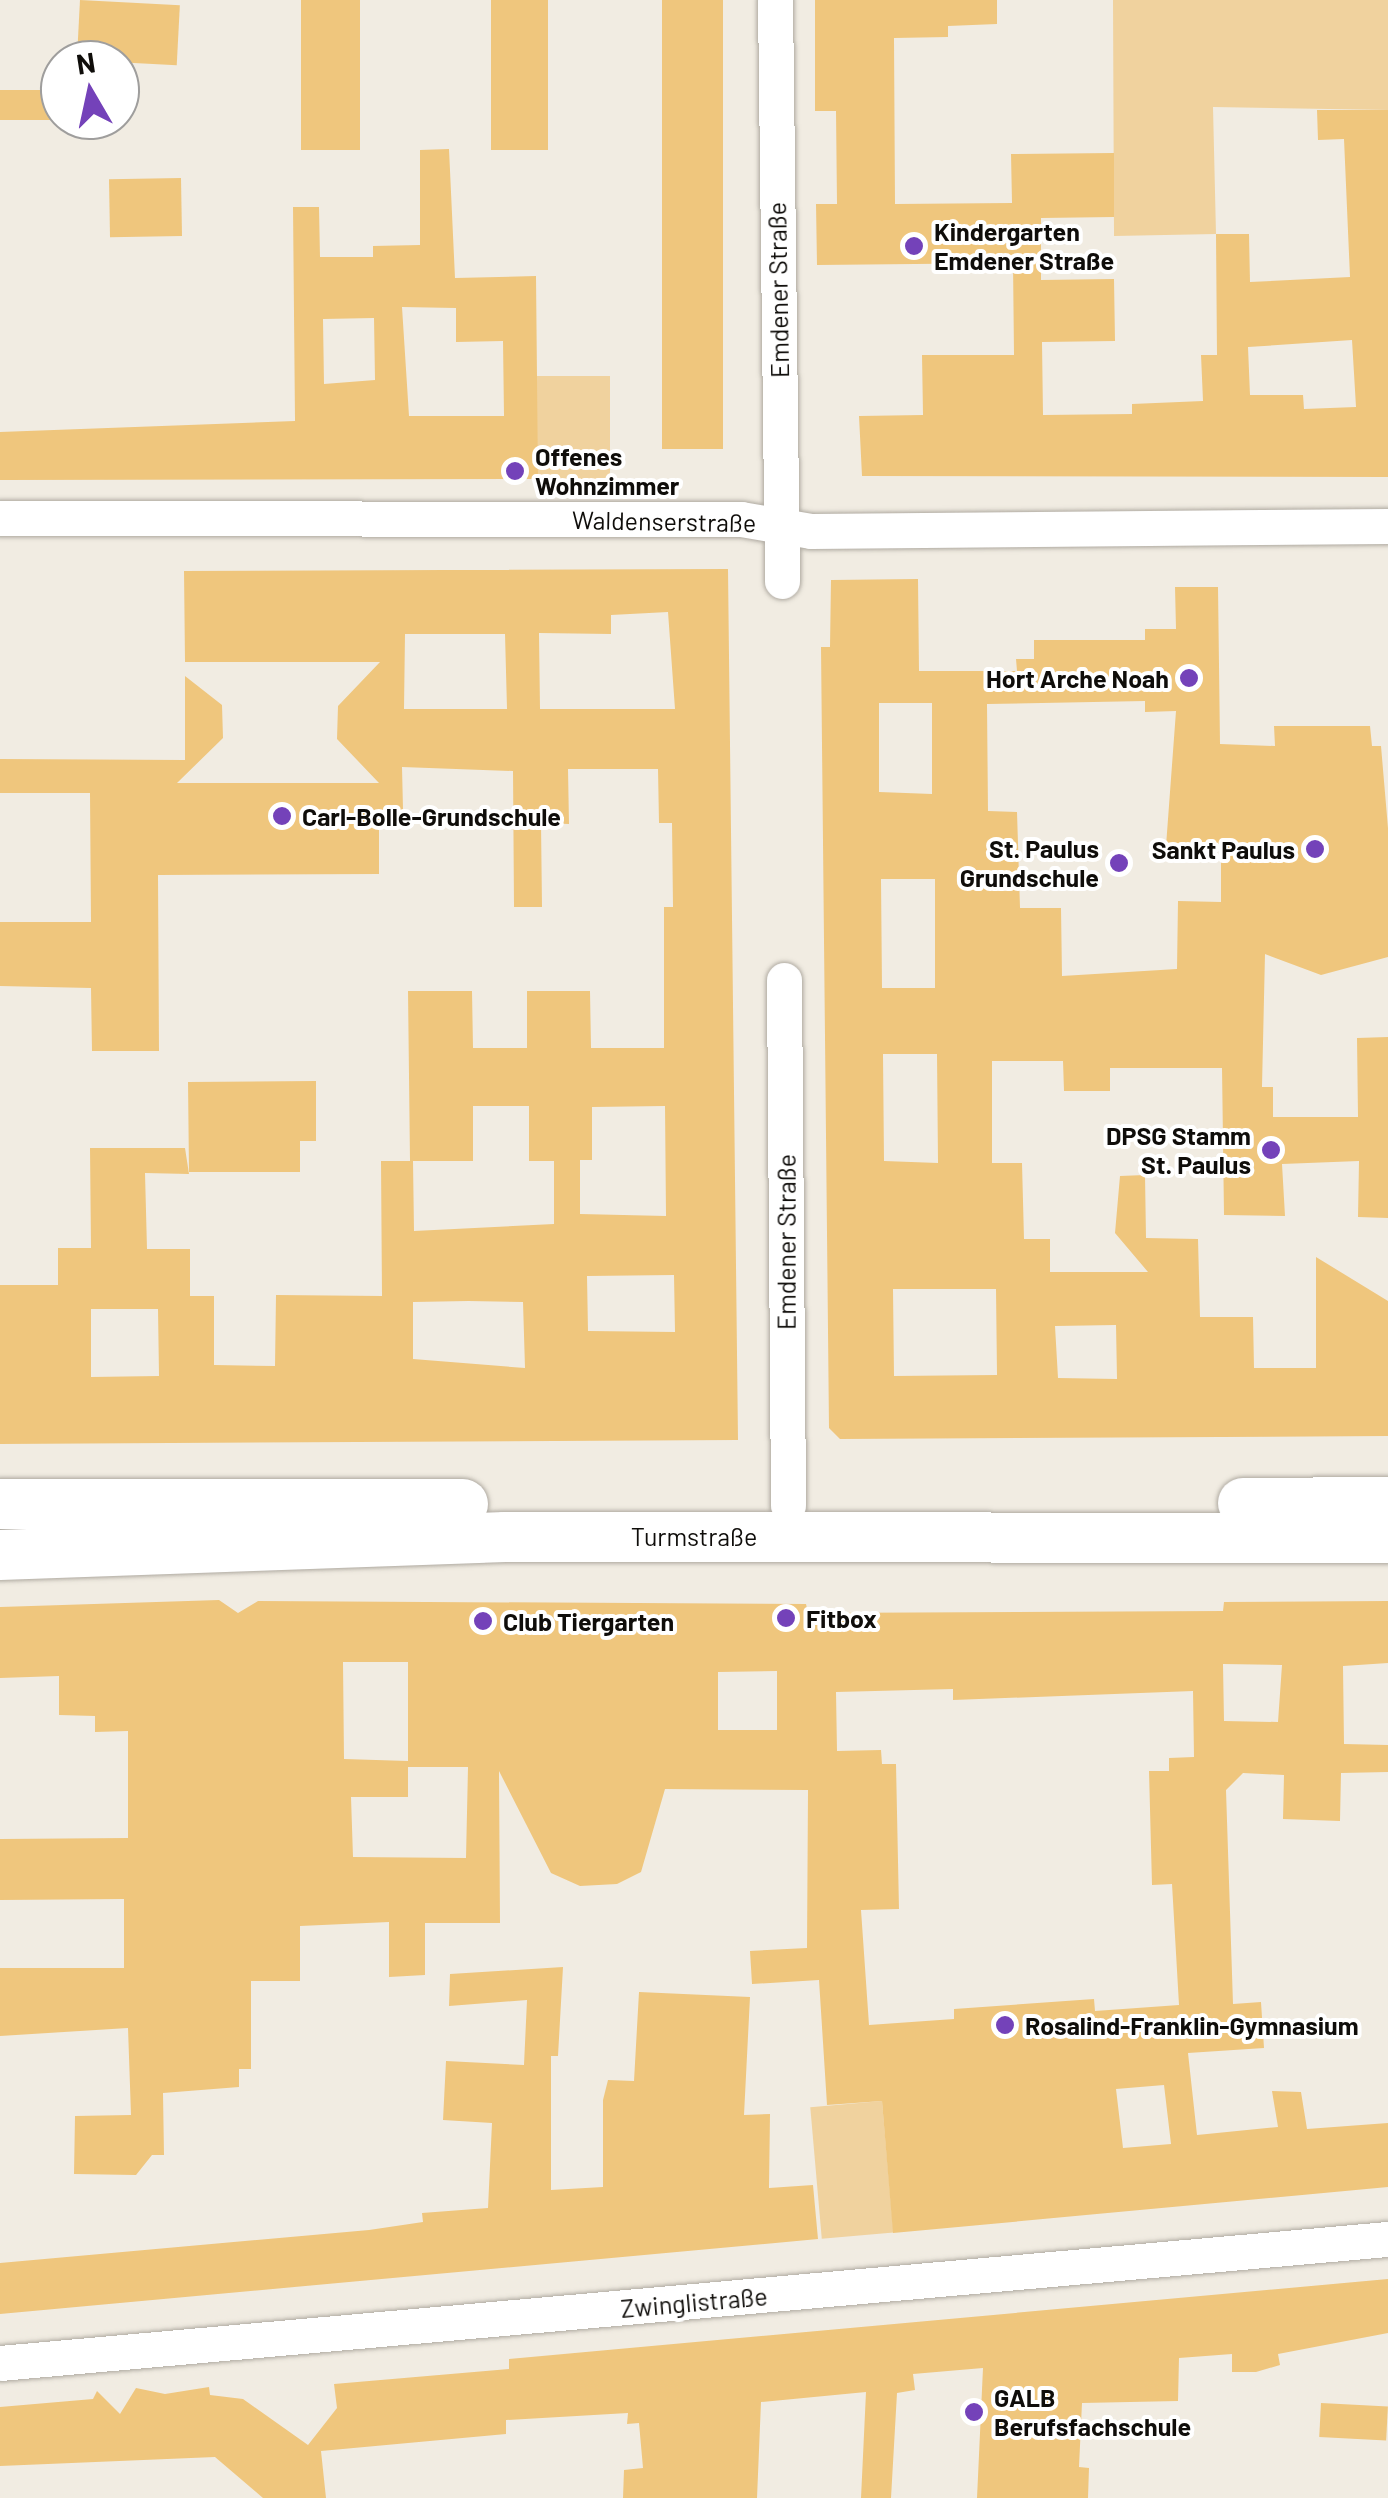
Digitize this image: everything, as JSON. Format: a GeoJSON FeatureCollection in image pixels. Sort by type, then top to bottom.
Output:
{"type":"FeatureCollection","features":[{"type":"Feature","properties":{"kind":"main road","name":"Turmstraße"},"geometry":{"type":"LineString","coordinates":[[0,1555],[144,1524],[788,1504],[1388,1502]]}},
{"type":"Feature","properties":{"kind":"main road","name":"Turmstraße"},"geometry":{"type":"LineString","coordinates":[[0,1504],[144,1524],[659,1536],[1388,1538]]}},
{"type":"Feature","properties":{"kind":"street","name":"Emdener Straße"},"geometry":{"type":"LineString","coordinates":[[775,0],[782,581]]}},
{"type":"Feature","properties":{"kind":"street","name":"Waldenserstraße"},"geometry":{"type":"LineString","coordinates":[[0,518],[1388,526]]}},
{"type":"Feature","properties":{"kind":"street","name":"Emdener Straße"},"geometry":{"type":"LineString","coordinates":[[784,980],[788,1504]]}},
{"type":"Feature","properties":{"kind":"street","name":"Zwinglistraße"},"geometry":{"type":"LineString","coordinates":[[0,2363],[1388,2239]]}},
{"type":"Feature","properties":{"kind":"shaded area"},"geometry":{"type":"Polygon","coordinates":[[[1113,0],[1388,0],[1388,110],[1213,107],[1216,234],[1114,236],[1113,0]]]}},
{"type":"Feature","properties":{"kind":"shaded area"},"geometry":{"type":"Polygon","coordinates":[[[537,376],[610,376],[610,479],[537,479],[537,376]]]}},
{"type":"Feature","properties":{"kind":"shaded area"},"geometry":{"type":"Polygon","coordinates":[[[882,2101],[894,2232],[822,2239],[810,2107],[882,2101]]]}},
{"type":"Feature","properties":{"kind":"building"},"geometry":{"type":"Polygon","coordinates":[[[80,0],[180,5],[177,65],[140,63],[140,40],[78,40],[80,0]]]}},
{"type":"Feature","properties":{"kind":"building"},"geometry":{"type":"Polygon","coordinates":[[[301,0],[360,0],[360,150],[301,150],[301,0]]]}},
{"type":"Feature","properties":{"kind":"building"},"geometry":{"type":"Polygon","coordinates":[[[491,0],[548,0],[548,150],[491,150],[491,0]]]}},
{"type":"Feature","properties":{"kind":"building"},"geometry":{"type":"Polygon","coordinates":[[[662,0],[723,0],[723,449],[662,449],[662,0]]]}},
{"type":"Feature","properties":{"kind":"building"},"geometry":{"type":"Polygon","coordinates":[[[815,0],[997,0],[997,24],[948,26],[948,37],[894,38],[895,204],[1012,203],[1011,154],[1114,153],[1114,217],[1041,218],[1041,280],[1114,279],[1115,341],[1042,342],[1043,415],[1132,414],[1132,404],[1203,401],[1201,355],[1217,355],[1216,234],[1249,234],[1250,282],[1350,277],[1344,139],[1318,140],[1317,110],[1388,110],[1388,477],[862,476],[859,416],[923,415],[922,355],[1014,355],[1013,263],[817,265],[816,204],[837,204],[836,111],[815,111],[815,0]],[[1352,340],[1248,347],[1250,395],[1303,395],[1304,409],[1356,407],[1352,340]]]}},
{"type":"Feature","properties":{"kind":"building"},"geometry":{"type":"Polygon","coordinates":[[[0,90],[40,90],[40,120],[0,120],[0,90]]]}},
{"type":"Feature","properties":{"kind":"building"},"geometry":{"type":"Polygon","coordinates":[[[449,149],[455,278],[536,276],[538,479],[0,480],[0,432],[295,421],[293,207],[319,207],[320,257],[373,257],[373,246],[420,245],[420,150],[449,149]],[[402,307],[409,416],[504,416],[503,341],[456,342],[456,308],[402,307]],[[374,318],[323,319],[324,384],[375,380],[374,318]]]}},
{"type":"Feature","properties":{"kind":"building"},"geometry":{"type":"Polygon","coordinates":[[[181,178],[182,236],[110,237],[109,179],[181,178]]]}},
{"type":"Feature","properties":{"kind":"building"},"geometry":{"type":"Polygon","coordinates":[[[728,569],[738,1440],[0,1444],[0,1285],[58,1285],[58,1248],[91,1248],[90,1148],[185,1148],[189,1174],[145,1173],[147,1249],[190,1249],[190,1296],[214,1296],[214,1365],[275,1366],[276,1295],[382,1296],[381,1161],[410,1161],[408,991],[472,991],[473,1048],[527,1048],[527,991],[590,991],[591,1048],[664,1048],[664,907],[673,907],[672,823],[659,823],[658,769],[568,769],[569,824],[541,823],[542,907],[514,907],[513,771],[402,767],[403,809],[379,824],[379,874],[158,875],[159,1051],[92,1051],[91,988],[0,986],[0,922],[91,922],[90,793],[0,793],[0,759],[185,760],[185,676],[222,705],[223,738],[177,783],[379,783],[337,739],[338,706],[380,662],[185,662],[184,571],[728,569]],[[668,612],[611,615],[611,634],[539,633],[540,709],[675,709],[668,612]],[[405,634],[404,709],[507,709],[505,634],[405,634]],[[473,1106],[473,1161],[413,1161],[414,1231],[554,1224],[554,1161],[529,1161],[529,1106],[473,1106]],[[665,1106],[592,1107],[592,1160],[580,1160],[580,1214],[666,1216],[665,1106]],[[674,1275],[587,1276],[588,1331],[675,1332],[674,1275]],[[413,1302],[413,1359],[525,1368],[523,1302],[413,1302]],[[91,1309],[91,1377],[159,1376],[158,1309],[91,1309]]]}},
{"type":"Feature","properties":{"kind":"building"},"geometry":{"type":"Polygon","coordinates":[[[918,579],[919,671],[1017,671],[1016,659],[1034,659],[1034,640],[1145,640],[1145,629],[1176,629],[1175,587],[1218,587],[1220,744],[1275,746],[1274,726],[1370,726],[1372,746],[1381,746],[1388,828],[1388,957],[1321,975],[1265,954],[1262,1087],[1273,1087],[1273,1117],[1358,1117],[1357,1038],[1388,1037],[1388,1218],[1358,1217],[1359,1161],[1282,1164],[1285,1216],[1224,1215],[1222,1068],[1110,1068],[1110,1091],[1064,1091],[1063,1061],[992,1061],[992,1163],[1022,1163],[1024,1239],[1050,1239],[1050,1272],[1148,1272],[1115,1233],[1120,1176],[1145,1175],[1146,1238],[1198,1239],[1200,1317],[1253,1317],[1254,1368],[1316,1368],[1316,1257],[1388,1301],[1388,1436],[840,1439],[829,1428],[821,647],[830,647],[831,580],[918,579]],[[1145,701],[987,704],[988,811],[1017,812],[1020,908],[1061,908],[1062,976],[1177,969],[1178,901],[1221,902],[1221,845],[1166,846],[1176,711],[1145,712],[1145,701]],[[879,703],[879,792],[932,794],[932,703],[879,703]],[[881,879],[882,988],[935,988],[935,879],[881,879]],[[883,1054],[884,1161],[938,1163],[937,1054],[883,1054]],[[893,1289],[894,1376],[997,1375],[996,1289],[893,1289]],[[1116,1325],[1055,1326],[1058,1378],[1117,1379],[1116,1325]]]}},
{"type":"Feature","properties":{"kind":"building"},"geometry":{"type":"Polygon","coordinates":[[[316,1081],[316,1141],[300,1141],[300,1172],[189,1172],[188,1082],[316,1081]]]}},
{"type":"Feature","properties":{"kind":"building"},"geometry":{"type":"Polygon","coordinates":[[[219,1600],[238,1613],[258,1601],[806,1604],[808,1613],[1223,1611],[1224,1602],[1388,1601],[1388,1663],[1343,1666],[1344,1744],[1388,1745],[1388,1772],[1341,1773],[1340,1821],[1283,1819],[1284,1775],[1243,1773],[1226,1790],[1233,2004],[1261,2002],[1264,2048],[1188,2053],[1197,2135],[1278,2127],[1272,2091],[1301,2092],[1307,2129],[1388,2123],[1388,2187],[893,2233],[882,2101],[827,2105],[819,1980],[752,1984],[750,1951],[807,1948],[808,1790],[665,1789],[641,1872],[617,1884],[580,1886],[551,1873],[499,1771],[500,1923],[425,1923],[425,1975],[389,1977],[389,1922],[300,1926],[300,1981],[251,1981],[251,2069],[239,2069],[239,2087],[163,2093],[164,2155],[152,2155],[136,2175],[74,2174],[75,2116],[131,2115],[128,2028],[0,2036],[0,1968],[124,1968],[124,1899],[0,1900],[0,1839],[128,1838],[128,1731],[95,1732],[95,1716],[59,1715],[59,1676],[0,1678],[0,1607],[219,1600]],[[343,1662],[344,1759],[408,1761],[408,1662],[343,1662]],[[1223,1664],[1224,1721],[1278,1722],[1282,1665],[1223,1664]],[[777,1671],[718,1672],[718,1730],[777,1730],[777,1671]],[[953,1689],[836,1692],[837,1751],[881,1750],[882,1764],[896,1764],[899,1909],[861,1910],[869,2025],[954,2019],[954,2009],[1094,1999],[1095,2011],[1179,2005],[1172,1884],[1152,1885],[1149,1771],[1169,1771],[1169,1758],[1194,1757],[1193,1691],[953,1700],[953,1689]],[[408,1767],[408,1797],[351,1797],[353,1857],[466,1858],[468,1767],[408,1767]],[[1164,2085],[1116,2089],[1123,2148],[1171,2144],[1164,2085]]]}},
{"type":"Feature","properties":{"kind":"building"},"geometry":{"type":"Polygon","coordinates":[[[563,1967],[558,2056],[551,2056],[551,2190],[603,2187],[603,2100],[608,2080],[634,2081],[639,1992],[750,1997],[744,2115],[770,2114],[769,2188],[813,2185],[818,2239],[0,2314],[0,2263],[369,2230],[423,2222],[422,2213],[488,2208],[492,2123],[443,2120],[446,2061],[524,2065],[527,2000],[449,2006],[450,1974],[563,1967]]]}},
{"type":"Feature","properties":{"kind":"building"},"geometry":{"type":"Polygon","coordinates":[[[1388,2279],[1388,2333],[1278,2354],[1280,2365],[1256,2372],[1232,2372],[1232,2354],[1179,2358],[1178,2401],[1082,2403],[1079,2467],[1089,2468],[1088,2498],[977,2498],[983,2368],[913,2374],[915,2390],[897,2393],[891,2498],[861,2498],[866,2392],[761,2402],[757,2498],[623,2498],[624,2470],[643,2468],[639,2423],[627,2424],[628,2413],[506,2420],[506,2434],[321,2451],[326,2498],[263,2498],[215,2457],[0,2466],[0,2407],[93,2399],[97,2391],[120,2414],[136,2388],[165,2394],[209,2387],[210,2395],[243,2399],[308,2445],[337,2408],[334,2384],[509,2369],[509,2359],[1388,2279]]]}},
{"type":"Feature","properties":{"kind":"building"},"geometry":{"type":"Polygon","coordinates":[[[1321,2403],[1388,2407],[1386,2440],[1319,2437],[1321,2403]]]}},
{"type":"Feature","properties":{"kind":"place","name":"Kindergarten Emdener Straße"},"geometry":{"type":"Point","coordinates":[914,246]}},
{"type":"Feature","properties":{"kind":"place","name":"Offenes Wohnzimmer"},"geometry":{"type":"Point","coordinates":[515,471]}},
{"type":"Feature","properties":{"kind":"place","name":"Hort Arche Noah"},"geometry":{"type":"Point","coordinates":[1189,678]}},
{"type":"Feature","properties":{"kind":"place","name":"Carl-Bolle-Grundschule"},"geometry":{"type":"Point","coordinates":[282,816]}},
{"type":"Feature","properties":{"kind":"place","name":"Sankt Paulus"},"geometry":{"type":"Point","coordinates":[1315,849]}},
{"type":"Feature","properties":{"kind":"place","name":"St. Paulus Grundschule"},"geometry":{"type":"Point","coordinates":[1119,863]}},
{"type":"Feature","properties":{"kind":"place","name":"DPSG Stamm St. Paulus"},"geometry":{"type":"Point","coordinates":[1271,1150]}},
{"type":"Feature","properties":{"kind":"place","name":"Fitbox"},"geometry":{"type":"Point","coordinates":[786,1618]}},
{"type":"Feature","properties":{"kind":"place","name":"Club Tiergarten"},"geometry":{"type":"Point","coordinates":[483,1621]}},
{"type":"Feature","properties":{"kind":"place","name":"Rosalind-Franklin-Gymnasium"},"geometry":{"type":"Point","coordinates":[1005,2025]}},
{"type":"Feature","properties":{"kind":"place","name":"GALB Berufsfachschule"},"geometry":{"type":"Point","coordinates":[974,2412]}}]}
